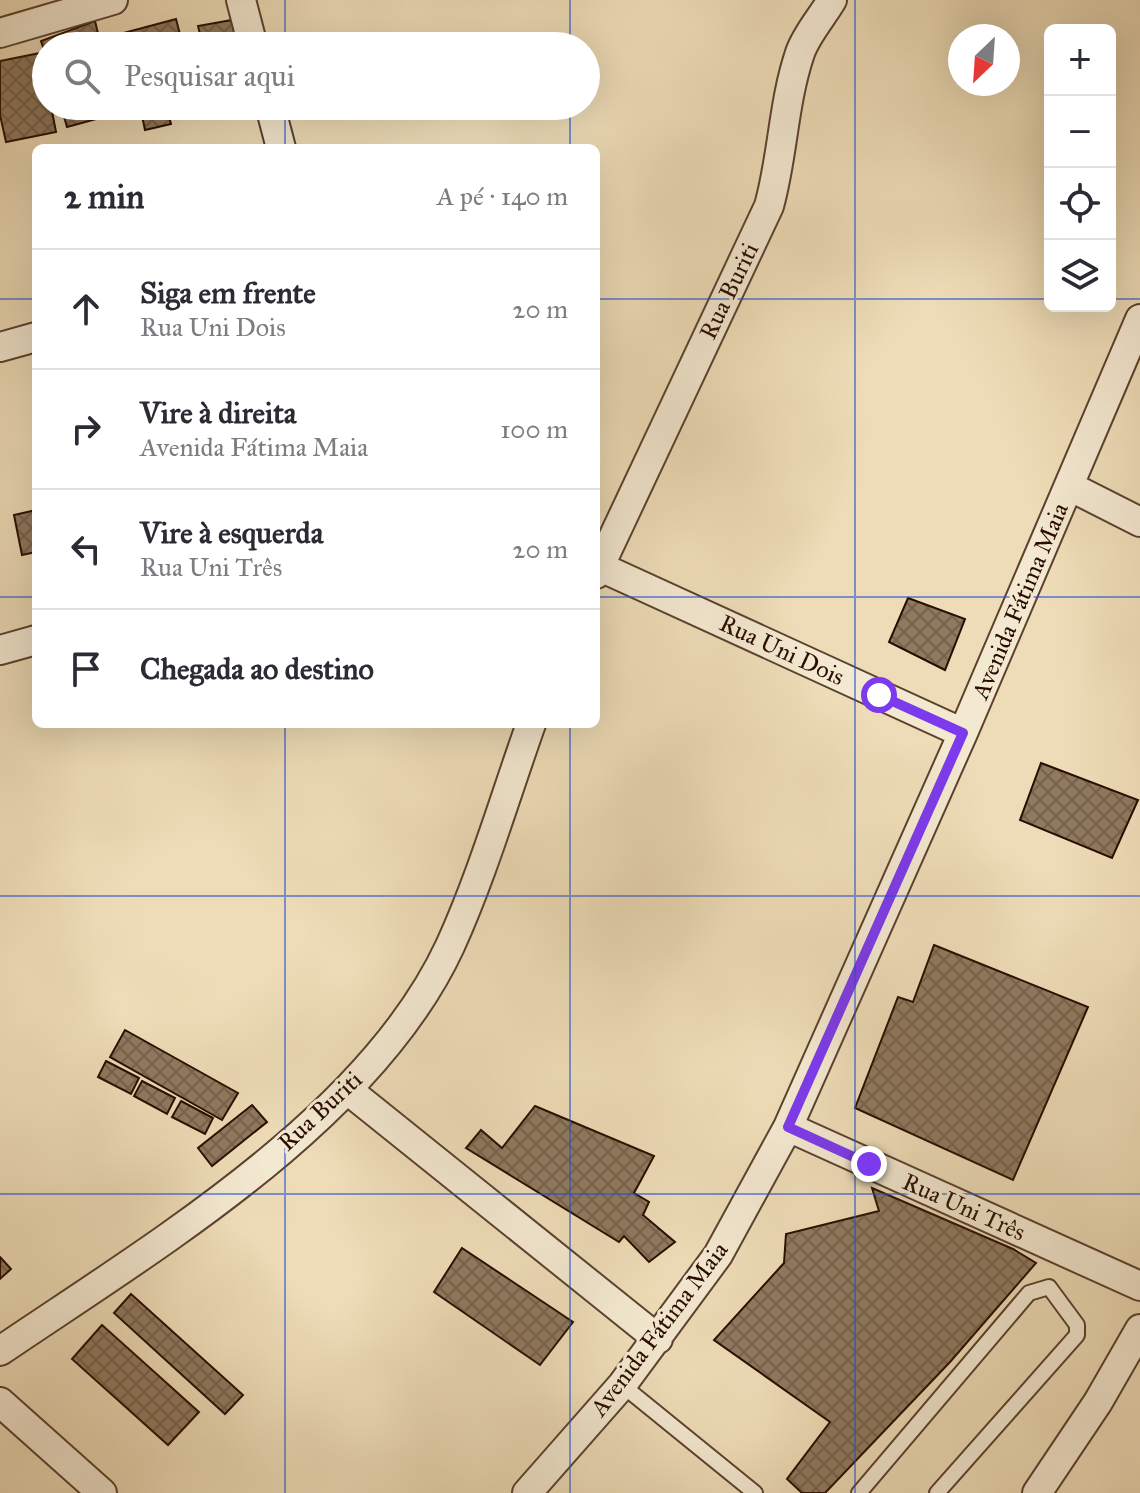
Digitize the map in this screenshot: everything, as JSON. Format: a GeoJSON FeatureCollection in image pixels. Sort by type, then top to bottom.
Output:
{"type":"FeatureCollection","features":[{"type":"Feature","properties":{"kind":"street"},"geometry":{"type":"LineString","coordinates":[[0,33],[113,0]]}},
{"type":"Feature","properties":{"kind":"street"},"geometry":{"type":"LineString","coordinates":[[241,0],[249,32]]}},
{"type":"Feature","properties":{"kind":"street","name":"Rua Buriti"},"geometry":{"type":"LineString","coordinates":[[600,562],[769,206],[779,169],[786,108],[801,50],[832,0]]}},
{"type":"Feature","properties":{"kind":"street"},"geometry":{"type":"LineString","coordinates":[[274,120],[280,144]]}},
{"type":"Feature","properties":{"kind":"street","name":"Avenida Fátima Maia"},"geometry":{"type":"LineString","coordinates":[[527,1493],[622,1385],[718,1255],[788,1127],[963,733],[1140,319]]}},
{"type":"Feature","properties":{"kind":"street"},"geometry":{"type":"LineString","coordinates":[[0,347],[32,338]]}},
{"type":"Feature","properties":{"kind":"street"},"geometry":{"type":"LineString","coordinates":[[1069,486],[1140,522]]}},
{"type":"Feature","properties":{"kind":"street","name":"Rua Uni Dois"},"geometry":{"type":"LineString","coordinates":[[600,569],[963,733]]}},
{"type":"Feature","properties":{"kind":"street"},"geometry":{"type":"LineString","coordinates":[[0,650],[32,641]]}},
{"type":"Feature","properties":{"kind":"street","name":"Rua Buriti"},"geometry":{"type":"LineString","coordinates":[[0,1351],[186,1225],[349,1091],[408,1015],[450,946],[530,728]]}},
{"type":"Feature","properties":{"kind":"street"},"geometry":{"type":"LineString","coordinates":[[349,1091],[658,1339]]}},
{"type":"Feature","properties":{"kind":"street","name":"Rua Uni Três"},"geometry":{"type":"LineString","coordinates":[[788,1127],[1140,1286]]}},
{"type":"Feature","properties":{"kind":"street"},"geometry":{"type":"LineString","coordinates":[[1037,1493],[1098,1402],[1140,1329]]}},
{"type":"Feature","properties":{"kind":"street"},"geometry":{"type":"LineString","coordinates":[[0,1402],[102,1493]]}},
{"type":"Feature","properties":{"kind":"lane"},"geometry":{"type":"LineString","coordinates":[[859,1493],[1029,1293],[1049,1287],[1077,1325],[1077,1335],[937,1493]]}},
{"type":"Feature","properties":{"kind":"lane"},"geometry":{"type":"LineString","coordinates":[[622,1385],[755,1493]]}},
{"type":"Feature","properties":{"kind":"building"},"geometry":{"type":"Polygon","coordinates":[[[176,19],[179,32],[127,32],[176,19]]]}},
{"type":"Feature","properties":{"kind":"building"},"geometry":{"type":"Polygon","coordinates":[[[232,20],[234,32],[200,32],[198,26],[232,20]]]}},
{"type":"Feature","properties":{"kind":"building"},"geometry":{"type":"Polygon","coordinates":[[[95,21],[98,32],[65,32],[95,21]]]}},
{"type":"Feature","properties":{"kind":"building"},"geometry":{"type":"Polygon","coordinates":[[[32,55],[32,120],[54,120],[56,132],[6,142],[0,115],[0,61],[32,55]]]}},
{"type":"Feature","properties":{"kind":"building"},"geometry":{"type":"Polygon","coordinates":[[[65,120],[92,120],[67,127],[65,120]]]}},
{"type":"Feature","properties":{"kind":"building"},"geometry":{"type":"Polygon","coordinates":[[[143,120],[170,120],[171,124],[145,130],[143,120]]]}},
{"type":"Feature","properties":{"kind":"building"},"geometry":{"type":"Polygon","coordinates":[[[32,511],[32,553],[22,555],[14,515],[32,511]]]}},
{"type":"Feature","properties":{"kind":"building"},"geometry":{"type":"Polygon","coordinates":[[[908,598],[965,619],[945,670],[889,642],[908,598]]]}},
{"type":"Feature","properties":{"kind":"building"},"geometry":{"type":"Polygon","coordinates":[[[1041,763],[1138,800],[1112,858],[1020,820],[1041,763]]]}},
{"type":"Feature","properties":{"kind":"building"},"geometry":{"type":"Polygon","coordinates":[[[934,945],[1088,1007],[1013,1180],[855,1108],[898,997],[913,1002],[934,945]]]}},
{"type":"Feature","properties":{"kind":"building"},"geometry":{"type":"Polygon","coordinates":[[[125,1030],[238,1093],[222,1120],[110,1057],[125,1030]]]}},
{"type":"Feature","properties":{"kind":"building"},"geometry":{"type":"Polygon","coordinates":[[[106,1061],[139,1078],[131,1094],[98,1077],[106,1061]]]}},
{"type":"Feature","properties":{"kind":"building"},"geometry":{"type":"Polygon","coordinates":[[[142,1081],[175,1098],[167,1114],[134,1096],[142,1081]]]}},
{"type":"Feature","properties":{"kind":"building"},"geometry":{"type":"Polygon","coordinates":[[[181,1101],[213,1118],[205,1134],[172,1117],[181,1101]]]}},
{"type":"Feature","properties":{"kind":"building"},"geometry":{"type":"Polygon","coordinates":[[[252,1105],[267,1122],[212,1166],[198,1148],[252,1105]]]}},
{"type":"Feature","properties":{"kind":"building"},"geometry":{"type":"Polygon","coordinates":[[[535,1106],[654,1156],[634,1193],[649,1202],[643,1215],[675,1242],[649,1262],[624,1236],[619,1242],[466,1148],[481,1130],[502,1148],[535,1106]]]}},
{"type":"Feature","properties":{"kind":"building"},"geometry":{"type":"Polygon","coordinates":[[[872,1188],[1013,1249],[1036,1263],[950,1362],[825,1493],[802,1493],[787,1479],[830,1422],[714,1340],[784,1263],[786,1234],[879,1211],[872,1188]]]}},
{"type":"Feature","properties":{"kind":"building"},"geometry":{"type":"Polygon","coordinates":[[[462,1248],[573,1322],[540,1365],[434,1292],[462,1248]]]}},
{"type":"Feature","properties":{"kind":"building"},"geometry":{"type":"Polygon","coordinates":[[[0,1257],[11,1269],[0,1279],[0,1257]]]}},
{"type":"Feature","properties":{"kind":"building"},"geometry":{"type":"Polygon","coordinates":[[[131,1294],[243,1395],[225,1414],[114,1313],[131,1294]]]}},
{"type":"Feature","properties":{"kind":"building"},"geometry":{"type":"Polygon","coordinates":[[[102,1325],[199,1412],[168,1445],[72,1359],[102,1325]]]}},
{"type":"Feature","properties":{"kind":"route"},"geometry":{"type":"LineString","coordinates":[[869,1164],[788,1127],[963,733],[879,695]]}}]}
